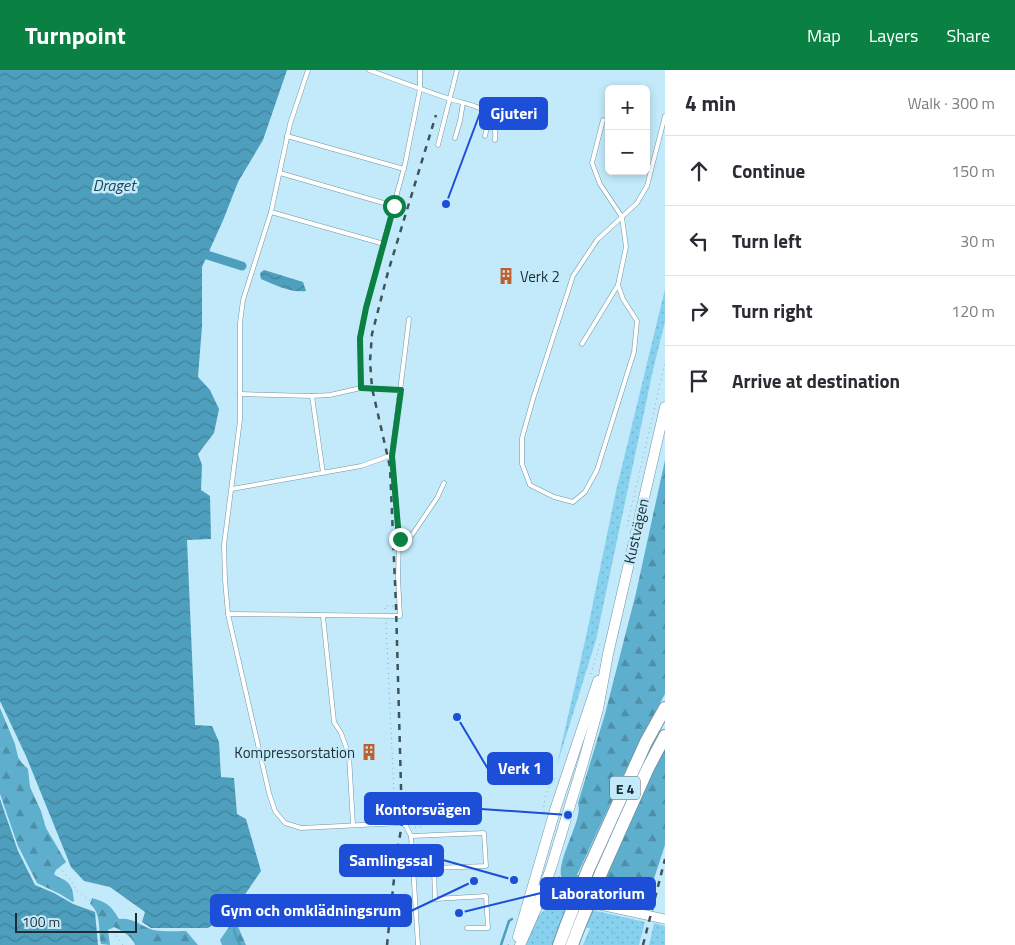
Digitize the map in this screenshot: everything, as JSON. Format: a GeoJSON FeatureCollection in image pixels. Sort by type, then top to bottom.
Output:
{"type":"FeatureCollection","features":[{"type":"Feature","properties":{"kind":"highway","name":"E 4"},"geometry":{"type":"LineString","coordinates":[[559,945],[572,928],[646,742],[665,708]]}},
{"type":"Feature","properties":{"kind":"highway","name":"E 4"},"geometry":{"type":"LineString","coordinates":[[595,871],[665,736]]}},
{"type":"Feature","properties":{"kind":"highway","name":"E 4"},"geometry":{"type":"LineString","coordinates":[[572,928],[572,945]]}},
{"type":"Feature","properties":{"kind":"main road","name":"Kustvägen"},"geometry":{"type":"LineString","coordinates":[[537,889],[540,865],[556,807],[590,702],[608,654],[665,407]]}},
{"type":"Feature","properties":{"kind":"main road"},"geometry":{"type":"LineString","coordinates":[[515,945],[537,889]]}},
{"type":"Feature","properties":{"kind":"main road"},"geometry":{"type":"LineString","coordinates":[[520,945],[536,909],[537,889]]}},
{"type":"Feature","properties":{"kind":"street"},"geometry":{"type":"LineString","coordinates":[[537,889],[577,900],[665,919]]}},
{"type":"Feature","properties":{"kind":"lane"},"geometry":{"type":"LineString","coordinates":[[308,70],[290,124],[271,212],[243,300],[240,323],[240,420],[224,545],[224,580],[228,614],[269,793],[275,811],[285,822],[301,828],[402,823],[406,826],[411,836],[418,945]]}},
{"type":"Feature","properties":{"kind":"lane"},"geometry":{"type":"LineString","coordinates":[[369,70],[420,89],[477,106],[487,112],[494,122],[495,140]]}},
{"type":"Feature","properties":{"kind":"lane"},"geometry":{"type":"LineString","coordinates":[[361,388],[360,338],[366,308],[404,168],[420,89],[420,70]]}},
{"type":"Feature","properties":{"kind":"lane"},"geometry":{"type":"LineString","coordinates":[[438,145],[457,70]]}},
{"type":"Feature","properties":{"kind":"lane"},"geometry":{"type":"LineString","coordinates":[[455,138],[463,103]]}},
{"type":"Feature","properties":{"kind":"lane"},"geometry":{"type":"LineString","coordinates":[[485,136],[488,123],[487,112]]}},
{"type":"Feature","properties":{"kind":"lane"},"geometry":{"type":"LineString","coordinates":[[618,285],[623,299],[637,321],[634,352],[597,470],[585,492],[573,502],[554,497],[530,484],[522,464],[522,438],[573,276],[597,240],[638,203],[647,186],[665,116]]}},
{"type":"Feature","properties":{"kind":"lane"},"geometry":{"type":"LineString","coordinates":[[582,344],[618,285],[626,247],[622,217],[600,184],[592,163],[603,120]]}},
{"type":"Feature","properties":{"kind":"lane"},"geometry":{"type":"LineString","coordinates":[[287,136],[404,168]]}},
{"type":"Feature","properties":{"kind":"lane"},"geometry":{"type":"LineString","coordinates":[[280,174],[394,206]]}},
{"type":"Feature","properties":{"kind":"lane"},"geometry":{"type":"LineString","coordinates":[[271,212],[384,244]]}},
{"type":"Feature","properties":{"kind":"lane"},"geometry":{"type":"LineString","coordinates":[[228,614],[400,616],[399,539],[392,456],[409,319]]}},
{"type":"Feature","properties":{"kind":"lane"},"geometry":{"type":"LineString","coordinates":[[240,394],[312,396],[330,395],[361,388],[401,390]]}},
{"type":"Feature","properties":{"kind":"lane"},"geometry":{"type":"LineString","coordinates":[[312,396],[323,472]]}},
{"type":"Feature","properties":{"kind":"lane"},"geometry":{"type":"LineString","coordinates":[[232,489],[361,466],[392,456]]}},
{"type":"Feature","properties":{"kind":"lane"},"geometry":{"type":"LineString","coordinates":[[399,539],[412,535],[437,498],[444,483]]}},
{"type":"Feature","properties":{"kind":"lane"},"geometry":{"type":"LineString","coordinates":[[323,616],[334,722],[342,733],[349,754],[353,825]]}},
{"type":"Feature","properties":{"kind":"lane"},"geometry":{"type":"LineString","coordinates":[[411,836],[484,833],[486,866],[434,868],[435,899],[486,896],[488,928],[467,928]]}},
{"type":"Feature","properties":{"kind":"path"},"geometry":{"type":"LineString","coordinates":[[627,526],[665,363]]}},
{"type":"Feature","properties":{"kind":"path"},"geometry":{"type":"LineString","coordinates":[[642,731],[632,671],[635,653],[654,615],[665,598]]}},
{"type":"Feature","properties":{"kind":"path"},"geometry":{"type":"LineString","coordinates":[[399,606],[385,606],[395,814],[410,814],[411,828],[422,827],[423,836]]}},
{"type":"Feature","properties":{"kind":"path"},"geometry":{"type":"LineString","coordinates":[[590,677],[601,641]]}},
{"type":"Feature","properties":{"kind":"path"},"geometry":{"type":"LineString","coordinates":[[0,743],[35,842],[70,880],[77,891],[92,902],[123,945]]}},
{"type":"Feature","properties":{"kind":"path"},"geometry":{"type":"LineString","coordinates":[[545,814],[544,800],[548,788],[558,774]]}},
{"type":"Feature","properties":{"kind":"path"},"geometry":{"type":"LineString","coordinates":[[603,905],[604,923],[618,936],[620,945]]}},
{"type":"Feature","properties":{"kind":"path"},"geometry":{"type":"LineString","coordinates":[[508,945],[512,934]]}},
{"type":"Feature","properties":{"kind":"shaded area"},"geometry":{"type":"Polygon","coordinates":[[[665,289],[665,322],[653,370],[596,640],[557,765],[616,491],[665,289]]]}},
{"type":"Feature","properties":{"kind":"shaded area"},"geometry":{"type":"Polygon","coordinates":[[[565,904],[645,922],[639,945],[583,945],[590,928],[561,922],[552,945],[524,945],[534,923],[542,912],[548,908],[565,904]]]}},
{"type":"Feature","properties":{"kind":"shaded area"},"geometry":{"type":"Polygon","coordinates":[[[654,923],[665,926],[665,945],[649,945],[654,923]]]}},
{"type":"Feature","properties":{"kind":"green space"},"geometry":{"type":"Polygon","coordinates":[[[665,460],[665,694],[641,738],[577,875],[601,881],[665,745],[665,845],[646,903],[611,897],[568,885],[562,879],[561,870],[564,855],[576,822],[579,810],[578,803],[605,714],[636,593],[665,460]]]}},
{"type":"Feature","properties":{"kind":"green space"},"geometry":{"type":"Polygon","coordinates":[[[0,708],[15,744],[18,757],[28,769],[30,787],[41,811],[46,828],[66,862],[54,874],[70,885],[74,902],[37,883],[18,846],[0,794],[0,708]]]}},
{"type":"Feature","properties":{"kind":"green space"},"geometry":{"type":"Polygon","coordinates":[[[92,898],[108,905],[119,919],[132,921],[153,930],[186,931],[198,945],[135,945],[129,936],[114,927],[108,930],[110,945],[101,944],[98,917],[90,904],[92,898]]]}},
{"type":"Feature","properties":{"kind":"green space"},"geometry":{"type":"Polygon","coordinates":[[[236,922],[246,945],[222,945],[220,940],[231,924],[236,922]]]}},
{"type":"Feature","properties":{"kind":"water","name":"Draget"},"geometry":{"type":"Polygon","coordinates":[[[0,70],[287,70],[263,140],[238,182],[202,267],[202,326],[198,377],[210,390],[219,409],[214,433],[198,454],[202,465],[201,490],[210,496],[211,539],[187,540],[195,725],[212,726],[219,742],[221,777],[234,778],[237,814],[246,819],[261,871],[233,912],[208,928],[151,928],[142,922],[145,912],[110,887],[84,881],[71,867],[26,756],[0,701],[0,70]]]}},
{"type":"Feature","properties":{"kind":"water"},"geometry":{"type":"Polygon","coordinates":[[[264,270],[303,282],[306,291],[289,290],[261,279],[260,273],[264,270]]]}},
{"type":"Feature","properties":{"kind":"water"},"geometry":{"type":"Polygon","coordinates":[[[0,799],[18,851],[35,885],[73,904],[95,912],[98,945],[0,945],[0,799]]]}},
{"type":"Feature","properties":{"kind":"waterway"},"geometry":{"type":"LineString","coordinates":[[207,255],[242,266]]}},
{"type":"Feature","properties":{"kind":"waterway"},"geometry":{"type":"LineString","coordinates":[[239,903],[233,923],[235,935],[240,945]]}},
{"type":"Feature","properties":{"kind":"waterway"},"geometry":{"type":"LineString","coordinates":[[501,945],[509,921],[512,919]]}},
{"type":"Feature","properties":{"kind":"railway"},"geometry":{"type":"LineString","coordinates":[[387,945],[402,823],[396,606],[390,467],[372,388],[370,361],[372,334],[388,272],[436,115]]}},
{"type":"Feature","properties":{"kind":"railway"},"geometry":{"type":"LineString","coordinates":[[643,945],[665,859]]}},
{"type":"Feature","properties":{"kind":"place","name":"Gjuteri"},"geometry":{"type":"Point","coordinates":[446,204]}},
{"type":"Feature","properties":{"kind":"place","name":"Verk 2"},"geometry":{"type":"Point","coordinates":[506,276]}},
{"type":"Feature","properties":{"kind":"place","name":"Verk 1"},"geometry":{"type":"Point","coordinates":[457,717]}},
{"type":"Feature","properties":{"kind":"place","name":"Kompressorstation"},"geometry":{"type":"Point","coordinates":[369,752]}},
{"type":"Feature","properties":{"kind":"place","name":"Kontorsvägen"},"geometry":{"type":"Point","coordinates":[568,815]}},
{"type":"Feature","properties":{"kind":"place","name":"Samlingssal"},"geometry":{"type":"Point","coordinates":[514,880]}},
{"type":"Feature","properties":{"kind":"place","name":"Gym och omklädningsrum"},"geometry":{"type":"Point","coordinates":[474,881]}},
{"type":"Feature","properties":{"kind":"place","name":"Laboratorium"},"geometry":{"type":"Point","coordinates":[459,913]}},
{"type":"Feature","properties":{"kind":"route"},"geometry":{"type":"LineString","coordinates":[[394,206],[366,308],[360,338],[361,388],[401,390],[392,456],[400,539]]}}]}
